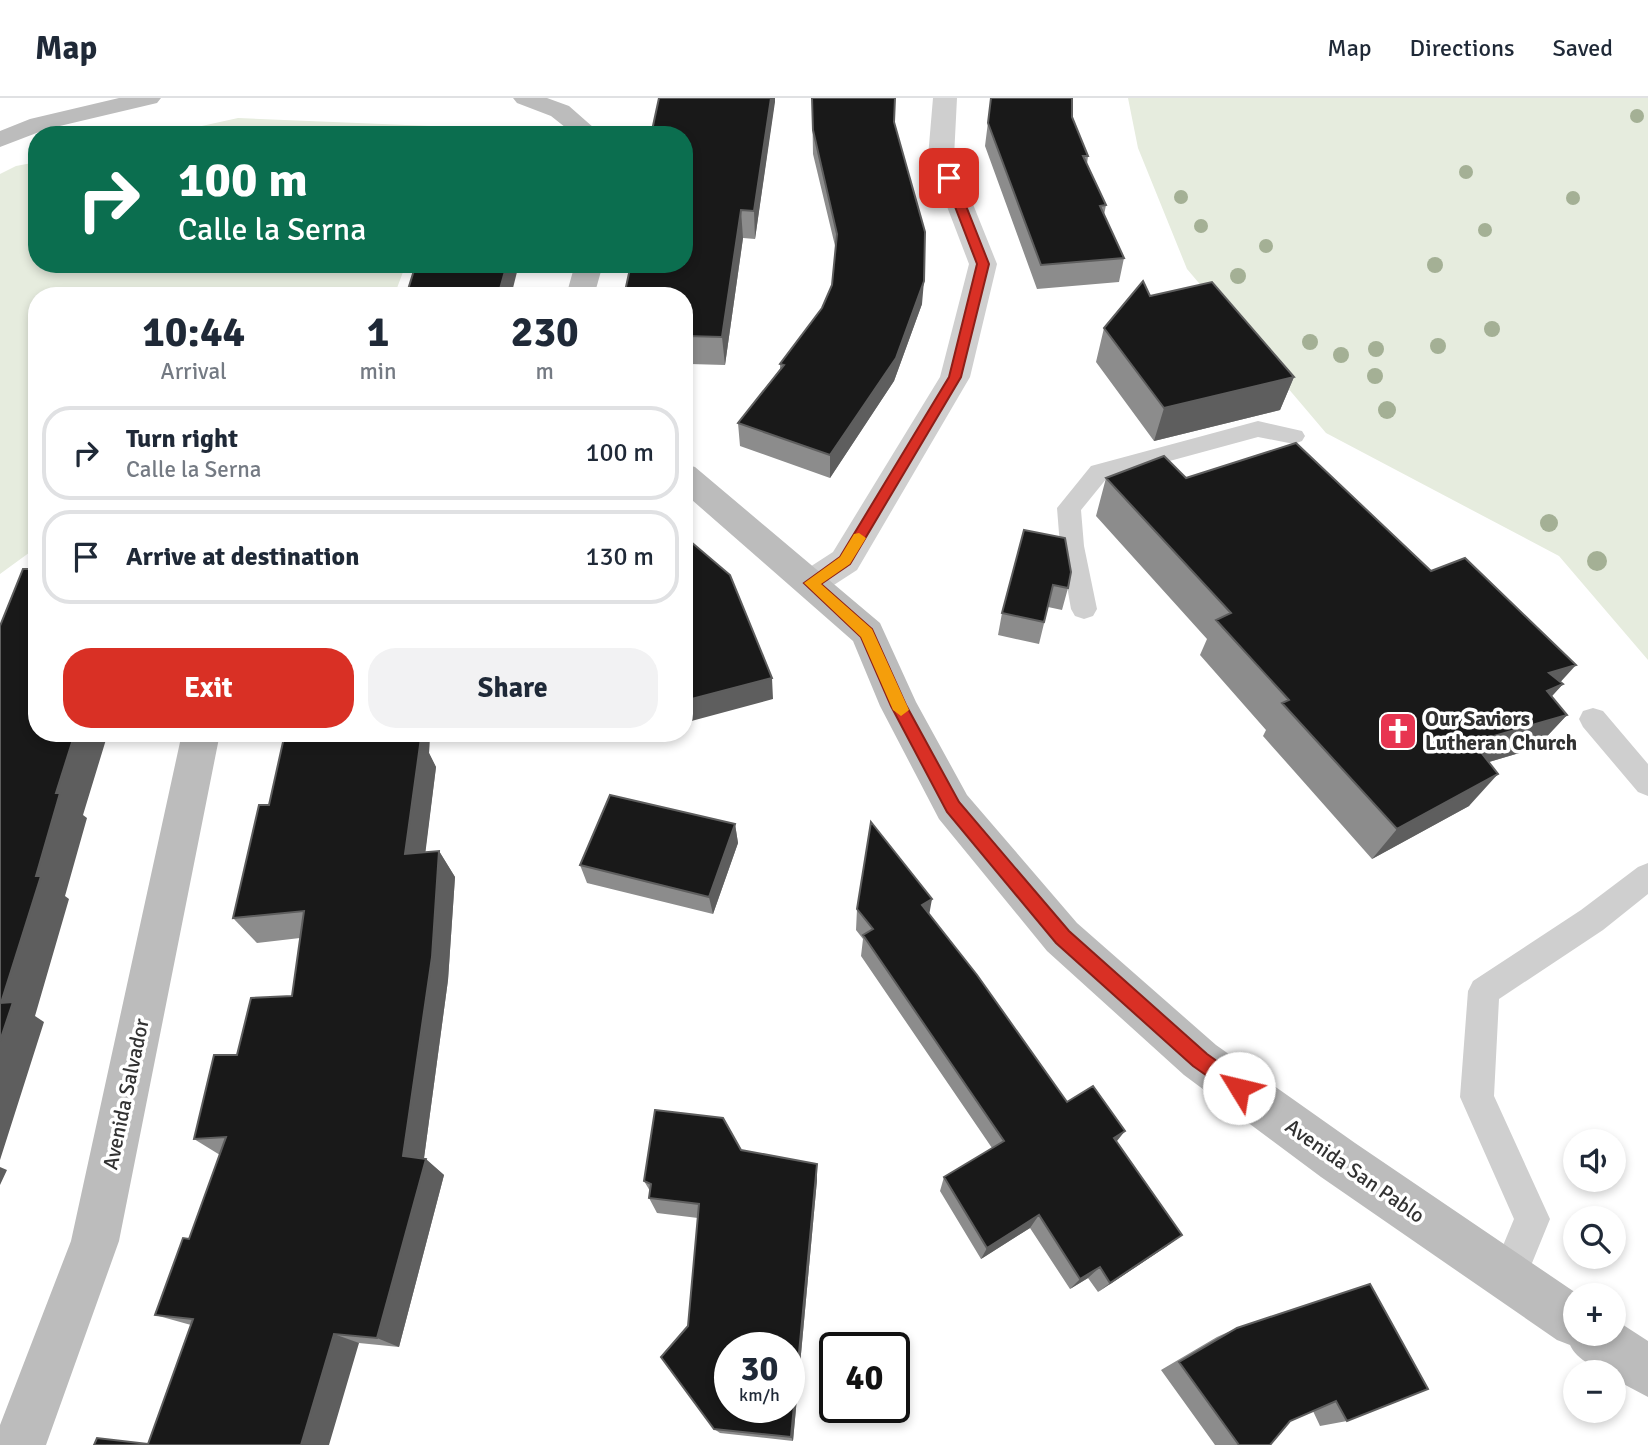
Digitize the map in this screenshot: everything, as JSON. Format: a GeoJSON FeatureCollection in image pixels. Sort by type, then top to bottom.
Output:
{"type":"FeatureCollection","features":[{"type":"Feature","properties":{"kind":"street"},"geometry":{"type":"LineString","coordinates":[[34,126],[149,98]]}},
{"type":"Feature","properties":{"kind":"street"},"geometry":{"type":"LineString","coordinates":[[525,98],[560,111],[579,126]]}},
{"type":"Feature","properties":{"kind":"street"},"geometry":{"type":"LineString","coordinates":[[811,583],[845,561],[955,377],[983,264],[941,157],[945,98]]}},
{"type":"Feature","properties":{"kind":"street"},"geometry":{"type":"LineString","coordinates":[[0,139],[28,128]]}},
{"type":"Feature","properties":{"kind":"street","name":"Avenida San Pablo"},"geometry":{"type":"LineString","coordinates":[[693,483],[867,633],[899,706],[953,807],[1062,937],[1200,1060],[1563,1314]]}},
{"type":"Feature","properties":{"kind":"street","name":"Avenida Salvador"},"geometry":{"type":"LineString","coordinates":[[19,1445],[95,1241],[199,742]]}},
{"type":"Feature","properties":{"kind":"street"},"geometry":{"type":"LineString","coordinates":[[1609,1346],[1648,1371]]}},
{"type":"Feature","properties":{"kind":"lane"},"geometry":{"type":"LineString","coordinates":[[1084,609],[1072,546],[1069,508],[1099,472],[1258,429],[1294,436]]}},
{"type":"Feature","properties":{"kind":"lane"},"geometry":{"type":"LineString","coordinates":[[1593,719],[1648,784]]}},
{"type":"Feature","properties":{"kind":"lane"},"geometry":{"type":"LineString","coordinates":[[1508,1277],[1532,1219],[1478,1097],[1485,991],[1592,920],[1648,876]]}},
{"type":"Feature","properties":{"kind":"shaded area"},"geometry":{"type":"Polygon","coordinates":[[[1128,98],[1648,98],[1648,660],[1559,556],[1326,433],[1187,269],[1138,148],[1128,98]]]}},
{"type":"Feature","properties":{"kind":"shaded area"},"geometry":{"type":"Polygon","coordinates":[[[238,118],[431,126],[202,126],[238,118]]]}},
{"type":"Feature","properties":{"kind":"shaded area"},"geometry":{"type":"Polygon","coordinates":[[[28,164],[28,273],[403,273],[397,287],[28,287],[28,554],[0,574],[0,174],[28,164]]]}},
{"type":"Feature","properties":{"kind":"building"},"geometry":{"type":"Polygon","coordinates":[[[659,98],[771,98],[754,211],[741,210],[722,337],[693,336],[693,287],[626,287],[629,273],[693,273],[693,126],[653,126],[659,98]]]}},
{"type":"Feature","properties":{"kind":"building"},"geometry":{"type":"Polygon","coordinates":[[[812,98],[895,98],[894,122],[925,232],[924,281],[896,358],[830,455],[738,423],[784,365],[780,364],[822,308],[832,285],[837,234],[813,130],[812,98]]]}},
{"type":"Feature","properties":{"kind":"building"},"geometry":{"type":"Polygon","coordinates":[[[991,98],[1072,98],[1072,117],[1088,156],[1083,156],[1106,205],[1100,206],[1124,258],[1041,265],[988,123],[991,98]]]}},
{"type":"Feature","properties":{"kind":"building"},"geometry":{"type":"Polygon","coordinates":[[[413,273],[504,273],[501,287],[409,287],[413,273]]]}},
{"type":"Feature","properties":{"kind":"building"},"geometry":{"type":"Polygon","coordinates":[[[1143,281],[1150,296],[1212,282],[1294,377],[1164,408],[1104,328],[1143,281]]]}},
{"type":"Feature","properties":{"kind":"building"},"geometry":{"type":"Polygon","coordinates":[[[1296,443],[1431,571],[1465,558],[1576,665],[1549,673],[1563,684],[1547,691],[1567,715],[1473,742],[1498,774],[1397,829],[1282,703],[1289,700],[1216,620],[1231,613],[1106,478],[1164,456],[1186,478],[1296,443]]]}},
{"type":"Feature","properties":{"kind":"building"},"geometry":{"type":"Polygon","coordinates":[[[1024,530],[1065,538],[1071,572],[1068,588],[1053,585],[1044,622],[1002,613],[1024,530]]]}},
{"type":"Feature","properties":{"kind":"building"},"geometry":{"type":"Polygon","coordinates":[[[693,544],[730,575],[772,678],[693,699],[693,544]]]}},
{"type":"Feature","properties":{"kind":"building"},"geometry":{"type":"Polygon","coordinates":[[[23,569],[28,569],[28,742],[72,742],[56,793],[60,793],[36,876],[41,876],[1,1003],[13,1002],[0,1041],[0,626],[23,569]]]}},
{"type":"Feature","properties":{"kind":"building"},"geometry":{"type":"Polygon","coordinates":[[[283,742],[420,742],[405,854],[439,851],[432,957],[403,1156],[426,1159],[377,1338],[334,1334],[301,1445],[94,1445],[97,1438],[148,1444],[193,1319],[155,1315],[183,1238],[189,1239],[226,1137],[194,1139],[214,1055],[237,1055],[251,998],[292,996],[304,911],[233,918],[259,805],[269,805],[283,742]]]}},
{"type":"Feature","properties":{"kind":"building"},"geometry":{"type":"Polygon","coordinates":[[[610,795],[735,824],[709,897],[580,865],[610,795]]]}},
{"type":"Feature","properties":{"kind":"building"},"geometry":{"type":"Polygon","coordinates":[[[871,822],[932,899],[922,905],[977,975],[1067,1102],[1093,1086],[1125,1131],[1114,1138],[1182,1235],[1110,1283],[1100,1267],[1080,1279],[1039,1215],[987,1248],[944,1177],[1004,1141],[863,935],[873,929],[857,909],[871,822]]]}},
{"type":"Feature","properties":{"kind":"building"},"geometry":{"type":"Polygon","coordinates":[[[655,1110],[723,1118],[741,1150],[817,1164],[801,1332],[714,1332],[714,1423],[792,1423],[791,1437],[714,1429],[661,1357],[688,1326],[699,1204],[649,1198],[651,1184],[644,1181],[655,1110]]]}},
{"type":"Feature","properties":{"kind":"building"},"geometry":{"type":"Polygon","coordinates":[[[1370,1284],[1428,1389],[1347,1421],[1336,1401],[1290,1421],[1270,1445],[1239,1445],[1179,1362],[1237,1328],[1370,1284]]]}},
{"type":"Feature","properties":{"kind":"slow traffic"},"geometry":{"type":"LineString","coordinates":[[859,538],[845,561],[811,583],[867,633],[901,710]]}},
{"type":"Feature","properties":{"kind":"place","name":"Our Saviors Lutheran Church"},"geometry":{"type":"Point","coordinates":[1398,731]}},
{"type":"Feature","properties":{"kind":"route"},"geometry":{"type":"LineString","coordinates":[[949,178],[983,264],[955,377],[845,561],[811,583],[867,633],[899,706],[953,807],[1062,937],[1200,1060],[1239,1088]]}}]}
